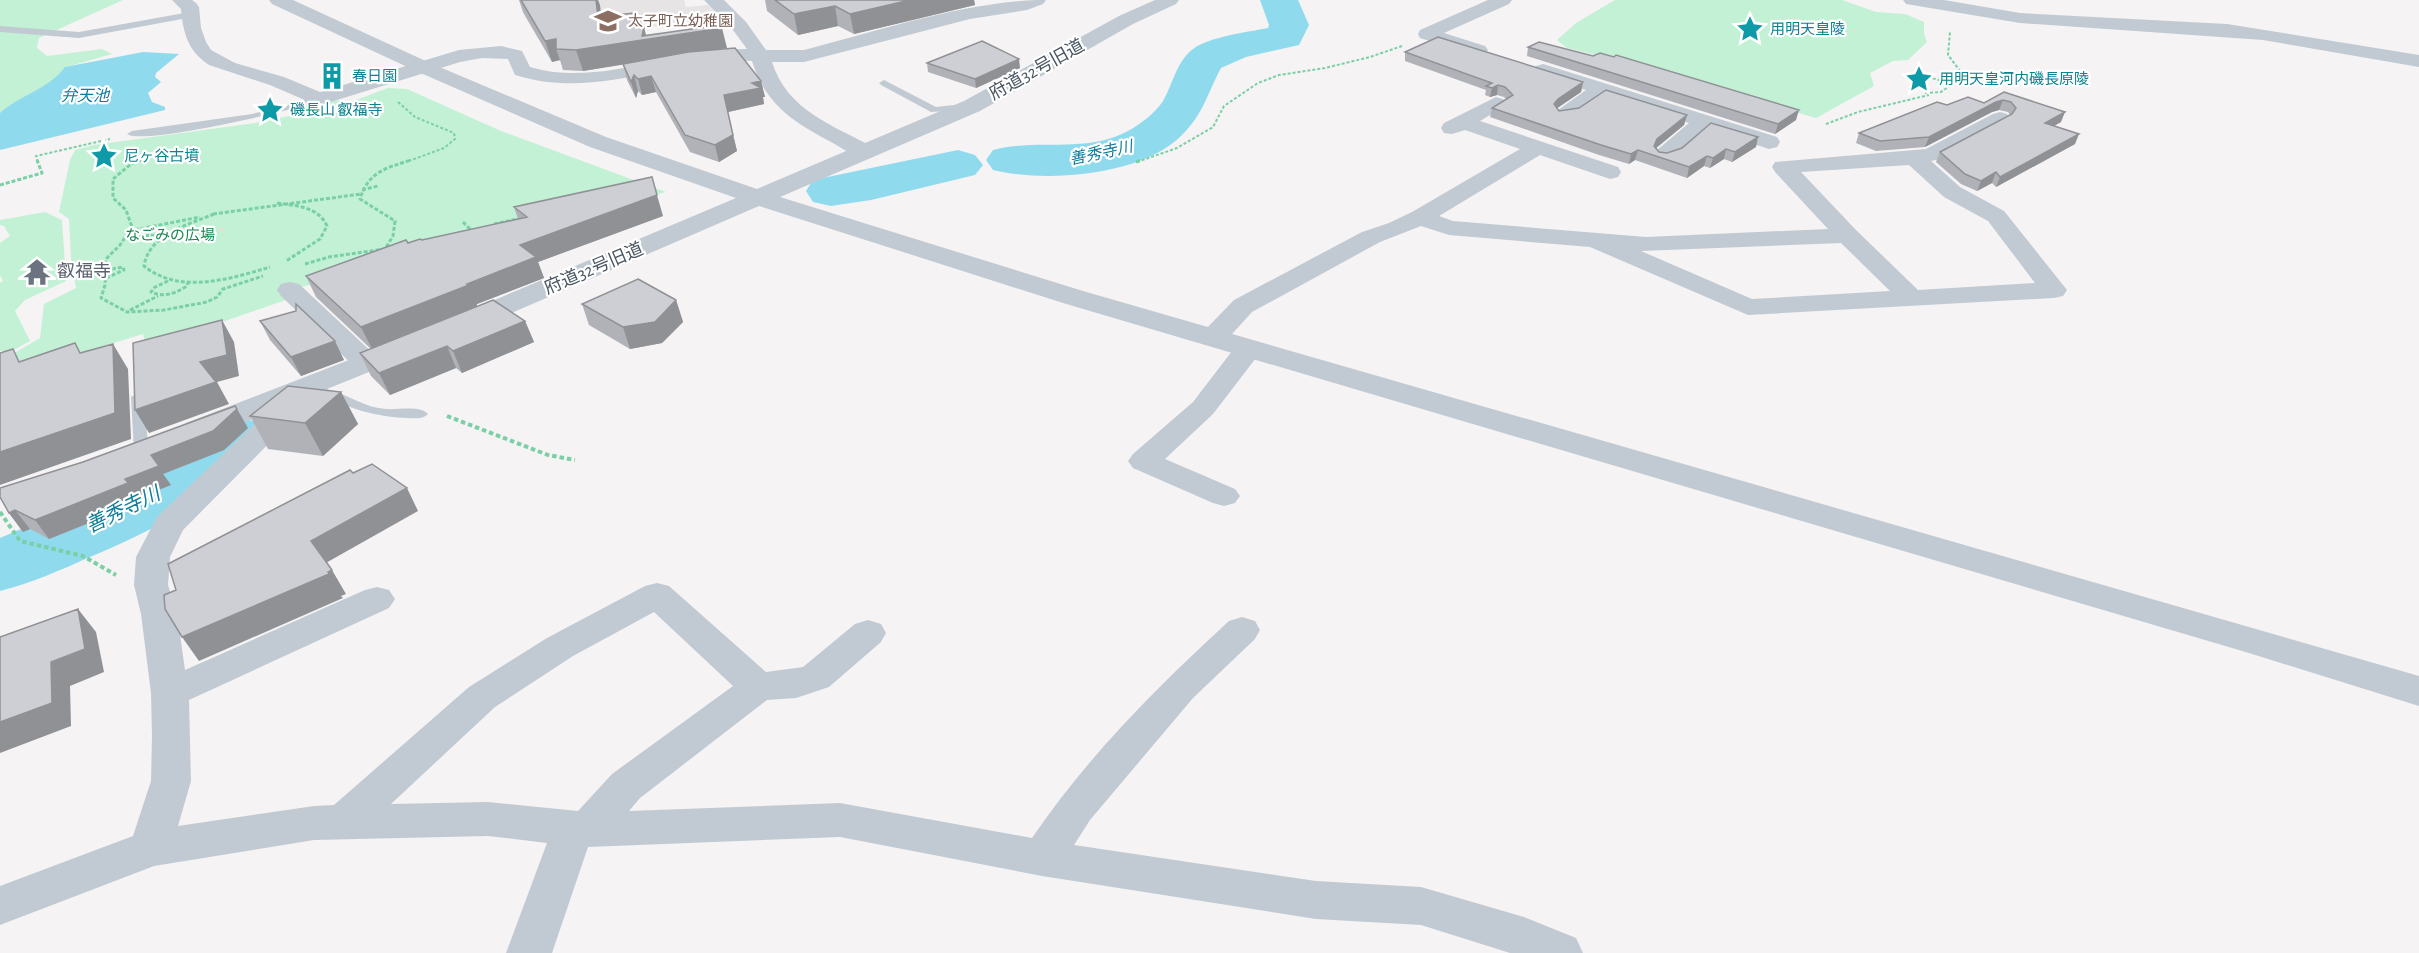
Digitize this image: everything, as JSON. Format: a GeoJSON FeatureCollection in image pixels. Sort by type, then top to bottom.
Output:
{"type":"FeatureCollection","features":[{"type":"Feature","properties":{"kind":"street"},"geometry":{"type":"LineString","coordinates":[[278,0],[423,67],[598,142],[756,197],[1073,297],[2419,691]]}},
{"type":"Feature","properties":{"kind":"street"},"geometry":{"type":"LineString","coordinates":[[713,0],[727,11],[759,55],[769,82],[785,103],[803,117],[865,152]]}},
{"type":"Feature","properties":{"kind":"street"},"geometry":{"type":"LineString","coordinates":[[185,7],[191,34],[198,48],[217,62],[323,98],[467,54],[500,52],[518,58],[519,67],[528,74],[541,78],[568,79],[726,55],[759,55],[780,58],[804,56],[969,14],[1021,6],[1037,0]]}},
{"type":"Feature","properties":{"kind":"street"},"geometry":{"type":"LineString","coordinates":[[1427,34],[1503,0]]}},
{"type":"Feature","properties":{"kind":"street"},"geometry":{"type":"LineString","coordinates":[[1912,0],[1974,11],[2073,22],[2227,30],[2419,61]]}},
{"type":"Feature","properties":{"kind":"street"},"geometry":{"type":"LineString","coordinates":[[1974,11],[1996,0]]}},
{"type":"Feature","properties":{"kind":"street","name":"府道32号旧道"},"geometry":{"type":"LineString","coordinates":[[149,448],[310,387],[438,334],[628,255],[756,197],[972,106],[1163,1]]}},
{"type":"Feature","properties":{"kind":"street"},"geometry":{"type":"LineString","coordinates":[[1427,34],[1494,55]]}},
{"type":"Feature","properties":{"kind":"street"},"geometry":{"type":"LineString","coordinates":[[1527,65],[1769,141]]}},
{"type":"Feature","properties":{"kind":"street"},"geometry":{"type":"LineString","coordinates":[[1565,114],[1602,89]]}},
{"type":"Feature","properties":{"kind":"street"},"geometry":{"type":"LineString","coordinates":[[1496,103],[1456,126],[1538,147],[1610,172]]}},
{"type":"Feature","properties":{"kind":"street"},"geometry":{"type":"LineString","coordinates":[[1911,297],[1783,167],[1914,158],[1933,154],[2000,118]]}},
{"type":"Feature","properties":{"kind":"street"},"geometry":{"type":"LineString","coordinates":[[1665,156],[1705,121]]}},
{"type":"Feature","properties":{"kind":"street"},"geometry":{"type":"LineString","coordinates":[[1214,338],[1244,306],[1371,237],[1398,228],[1420,217],[1538,147]]}},
{"type":"Feature","properties":{"kind":"street"},"geometry":{"type":"LineString","coordinates":[[1595,240],[1748,307],[2054,290],[1996,216],[1952,192],[1914,158]]}},
{"type":"Feature","properties":{"kind":"street"},"geometry":{"type":"LineString","coordinates":[[1420,217],[1449,228],[1646,244],[1848,235]]}},
{"type":"Feature","properties":{"kind":"street"},"geometry":{"type":"LineString","coordinates":[[295,277],[367,363]]}},
{"type":"Feature","properties":{"kind":"street"},"geometry":{"type":"LineString","coordinates":[[1224,496],[1144,461],[1203,408],[1249,348]]}},
{"type":"Feature","properties":{"kind":"street"},"geometry":{"type":"LineString","coordinates":[[151,848],[171,781],[170,693],[159,614],[151,585],[153,557],[169,525],[310,387]]}},
{"type":"Feature","properties":{"kind":"street"},"geometry":{"type":"LineString","coordinates":[[342,823],[482,697],[560,647],[657,595],[758,687]]}},
{"type":"Feature","properties":{"kind":"street"},"geometry":{"type":"LineString","coordinates":[[170,693],[377,599]]}},
{"type":"Feature","properties":{"kind":"street"},"geometry":{"type":"LineString","coordinates":[[1042,858],[1075,808],[1180,688],[1242,630]]}},
{"type":"Feature","properties":{"kind":"street"},"geometry":{"type":"LineString","coordinates":[[529,953],[580,830],[626,786],[758,687],[796,684],[816,677],[868,633]]}},
{"type":"Feature","properties":{"kind":"street"},"geometry":{"type":"LineString","coordinates":[[0,906],[151,848],[314,823],[488,819],[580,830],[840,820],[1042,858],[1316,900],[1421,906],[1524,937],[1560,953]]}},
{"type":"Feature","properties":{"kind":"lane"},"geometry":{"type":"LineString","coordinates":[[0,29],[79,34],[185,7]]}},
{"type":"Feature","properties":{"kind":"lane"},"geometry":{"type":"LineString","coordinates":[[884,82],[934,111],[972,106]]}},
{"type":"Feature","properties":{"kind":"lane"},"geometry":{"type":"LineString","coordinates":[[132,134],[268,115],[323,98]]}},
{"type":"Feature","properties":{"kind":"lane"},"geometry":{"type":"LineString","coordinates":[[138,379],[149,448]]}},
{"type":"Feature","properties":{"kind":"lane"},"geometry":{"type":"LineString","coordinates":[[310,387],[362,408],[383,413],[421,414]]}},
{"type":"Feature","properties":{"kind":"path"},"geometry":{"type":"LineString","coordinates":[[1826,124],[1858,112],[1945,91],[1964,76],[1948,55],[1951,28]]}},
{"type":"Feature","properties":{"kind":"path"},"geometry":{"type":"LineString","coordinates":[[1136,162],[1177,148],[1213,127],[1224,106],[1258,83],[1279,75],[1325,68],[1370,57],[1427,34]]}},
{"type":"Feature","properties":{"kind":"path"},"geometry":{"type":"LineString","coordinates":[[1928,77],[1953,84]]}},
{"type":"Feature","properties":{"kind":"path"},"geometry":{"type":"LineString","coordinates":[[1925,93],[1930,95]]}},
{"type":"Feature","properties":{"kind":"path"},"geometry":{"type":"LineString","coordinates":[[385,249],[396,234],[397,222],[394,217],[360,199],[366,180],[382,170],[435,153],[455,139],[454,133],[444,125],[419,119],[408,113],[402,104],[388,102]]}},
{"type":"Feature","properties":{"kind":"path"},"geometry":{"type":"LineString","coordinates":[[0,185],[42,173],[36,156],[132,134]]}},
{"type":"Feature","properties":{"kind":"path"},"geometry":{"type":"LineString","coordinates":[[157,154],[131,164],[113,179],[112,198],[126,210],[132,227],[106,258],[106,278],[101,298],[127,312],[193,306],[217,297],[223,289],[266,275]]}},
{"type":"Feature","properties":{"kind":"path"},"geometry":{"type":"LineString","coordinates":[[128,233],[237,208],[324,201],[378,186]]}},
{"type":"Feature","properties":{"kind":"path"},"geometry":{"type":"LineString","coordinates":[[277,203],[319,213],[327,225],[320,239],[283,262]]}},
{"type":"Feature","properties":{"kind":"path"},"geometry":{"type":"LineString","coordinates":[[214,214],[168,236],[148,250],[144,266],[149,272],[171,280],[188,282],[225,279],[276,265]]}},
{"type":"Feature","properties":{"kind":"path"},"geometry":{"type":"LineString","coordinates":[[494,224],[523,218]]}},
{"type":"Feature","properties":{"kind":"path"},"geometry":{"type":"LineString","coordinates":[[463,222],[472,231]]}},
{"type":"Feature","properties":{"kind":"path"},"geometry":{"type":"LineString","coordinates":[[462,234],[483,228]]}},
{"type":"Feature","properties":{"kind":"path"},"geometry":{"type":"LineString","coordinates":[[128,233],[168,236]]}},
{"type":"Feature","properties":{"kind":"path"},"geometry":{"type":"LineString","coordinates":[[295,277],[329,257],[395,247]]}},
{"type":"Feature","properties":{"kind":"path"},"geometry":{"type":"LineString","coordinates":[[106,270],[118,267],[123,267],[124,270],[106,278]]}},
{"type":"Feature","properties":{"kind":"path"},"geometry":{"type":"LineString","coordinates":[[171,280],[152,290],[153,295],[182,290],[188,282]]}},
{"type":"Feature","properties":{"kind":"path"},"geometry":{"type":"LineString","coordinates":[[127,312],[159,295]]}},
{"type":"Feature","properties":{"kind":"path"},"geometry":{"type":"LineString","coordinates":[[444,415],[548,455],[575,460]]}},
{"type":"Feature","properties":{"kind":"path"},"geometry":{"type":"LineString","coordinates":[[0,512],[20,541],[84,556],[131,584],[151,585]]}},
{"type":"Feature","properties":{"kind":"shaded area","name":"太子町立幼稚園"},"geometry":{"type":"Polygon","coordinates":[[[522,0],[684,0],[686,7],[708,5],[716,13],[715,17],[651,27],[650,25],[591,35],[539,40],[524,15],[522,0]]]}},
{"type":"Feature","properties":{"kind":"green space"},"geometry":{"type":"Polygon","coordinates":[[[0,0],[123,0],[39,38],[37,48],[47,56],[102,49],[112,54],[66,67],[60,75],[46,85],[0,113],[0,0]]]}},
{"type":"Feature","properties":{"kind":"green space"},"geometry":{"type":"Polygon","coordinates":[[[1615,0],[1842,0],[1876,12],[1905,14],[1924,22],[1927,42],[1908,60],[1893,61],[1870,73],[1874,86],[1816,118],[1617,60],[1567,48],[1557,40],[1576,23],[1615,0]]]}},
{"type":"Feature","properties":{"kind":"green space","name":"なごみの広場"},"geometry":{"type":"Polygon","coordinates":[[[388,88],[407,89],[501,131],[666,192],[501,241],[301,287],[303,294],[147,348],[143,334],[12,374],[6,358],[40,338],[44,304],[76,288],[71,257],[69,219],[59,212],[70,160],[75,150],[94,145],[255,123],[294,115],[336,100],[348,103],[388,88]]]}},
{"type":"Feature","properties":{"kind":"green space"},"geometry":{"type":"Polygon","coordinates":[[[45,212],[62,220],[66,281],[25,300],[15,311],[30,341],[12,351],[0,351],[0,283],[3,281],[0,275],[0,243],[10,236],[4,226],[0,225],[0,220],[45,212]]]}},
{"type":"Feature","properties":{"kind":"water","name":"弁天池"},"geometry":{"type":"Polygon","coordinates":[[[143,52],[179,54],[156,73],[155,77],[161,82],[148,93],[152,102],[165,107],[165,110],[0,150],[0,113],[51,81],[65,67],[143,52]]]}},
{"type":"Feature","properties":{"kind":"building"},"geometry":{"type":"Polygon","coordinates":[[[521,0],[596,0],[598,17],[634,13],[644,27],[642,36],[720,25],[722,28],[576,50],[556,49],[556,39],[545,41],[521,0]]]}},
{"type":"Feature","properties":{"kind":"building"},"geometry":{"type":"Polygon","coordinates":[[[775,0],[910,0],[850,14],[835,6],[794,14],[775,0]]]}},
{"type":"Feature","properties":{"kind":"building"},"geometry":{"type":"Polygon","coordinates":[[[1438,37],[1583,82],[1558,99],[1554,104],[1559,111],[1579,108],[1606,90],[1687,115],[1657,139],[1654,146],[1659,152],[1667,153],[1682,148],[1711,123],[1758,137],[1735,152],[1726,149],[1713,158],[1707,156],[1689,167],[1638,150],[1631,154],[1601,145],[1492,108],[1513,95],[1505,87],[1486,86],[1492,83],[1405,52],[1438,37]]]}},
{"type":"Feature","properties":{"kind":"building"},"geometry":{"type":"Polygon","coordinates":[[[982,41],[1019,59],[975,79],[927,63],[982,41]]]}},
{"type":"Feature","properties":{"kind":"building"},"geometry":{"type":"Polygon","coordinates":[[[1539,42],[1593,56],[1600,53],[1614,57],[1616,55],[1799,110],[1778,124],[1528,47],[1539,42]]]}},
{"type":"Feature","properties":{"kind":"building"},"geometry":{"type":"Polygon","coordinates":[[[735,48],[761,81],[752,83],[761,88],[724,95],[733,135],[715,145],[685,135],[651,76],[638,79],[634,75],[631,82],[623,64],[688,52],[735,48]]]}},
{"type":"Feature","properties":{"kind":"building"},"geometry":{"type":"Polygon","coordinates":[[[2004,92],[2065,112],[2045,123],[2079,134],[2000,177],[1996,172],[1981,181],[1965,174],[1940,152],[2012,114],[2016,108],[2011,102],[2003,100],[1996,102],[1929,137],[1880,141],[1859,133],[1937,102],[1947,105],[1968,97],[1984,103],[2004,92]]]}},
{"type":"Feature","properties":{"kind":"building"},"geometry":{"type":"Polygon","coordinates":[[[652,177],[657,195],[520,245],[536,257],[361,327],[306,276],[406,240],[408,243],[527,217],[514,207],[652,177]]]}},
{"type":"Feature","properties":{"kind":"building"},"geometry":{"type":"Polygon","coordinates":[[[638,279],[676,300],[655,322],[623,327],[582,304],[638,279]]]}},
{"type":"Feature","properties":{"kind":"building"},"geometry":{"type":"Polygon","coordinates":[[[493,300],[525,321],[453,351],[447,346],[379,373],[360,353],[493,300]]]}},
{"type":"Feature","properties":{"kind":"building"},"geometry":{"type":"Polygon","coordinates":[[[296,304],[335,341],[291,357],[260,321],[296,311],[296,304]]]}},
{"type":"Feature","properties":{"kind":"building"},"geometry":{"type":"Polygon","coordinates":[[[222,320],[227,355],[200,362],[216,382],[135,410],[133,343],[222,320]]]}},
{"type":"Feature","properties":{"kind":"building"},"geometry":{"type":"Polygon","coordinates":[[[75,343],[80,353],[113,344],[115,413],[0,452],[0,353],[13,349],[19,362],[75,343]]]}},
{"type":"Feature","properties":{"kind":"building"},"geometry":{"type":"Polygon","coordinates":[[[288,386],[341,392],[305,423],[250,416],[288,386]]]}},
{"type":"Feature","properties":{"kind":"building"},"geometry":{"type":"Polygon","coordinates":[[[235,406],[237,409],[213,431],[151,455],[159,466],[125,479],[128,483],[35,520],[15,510],[9,513],[0,497],[0,488],[83,462],[235,406]]]}},
{"type":"Feature","properties":{"kind":"building"},"geometry":{"type":"Polygon","coordinates":[[[372,464],[407,488],[311,541],[332,570],[328,572],[329,574],[182,637],[165,609],[164,595],[176,590],[168,564],[350,470],[353,473],[372,464]]]}},
{"type":"Feature","properties":{"kind":"building"},"geometry":{"type":"Polygon","coordinates":[[[78,609],[85,649],[51,662],[52,703],[0,722],[0,637],[78,609]]]}},
{"type":"Feature","properties":{"kind":"waterway","name":"善秀寺川"},"geometry":{"type":"LineString","coordinates":[[1010,160],[1057,161],[1104,156],[1126,150],[1146,140],[1165,127],[1181,108],[1198,70],[1206,59],[1231,49],[1285,36],[1289,25],[1279,0]]}},
{"type":"Feature","properties":{"kind":"waterway","name":"善秀寺川"},"geometry":{"type":"LineString","coordinates":[[831,191],[871,185],[958,165]]}},
{"type":"Feature","properties":{"kind":"waterway","name":"善秀寺川"},"geometry":{"type":"LineString","coordinates":[[0,566],[97,526],[144,503],[195,472],[234,436]]}},
{"type":"Feature","properties":{"kind":"place","name":"太子町立幼稚園"},"geometry":{"type":"Point","coordinates":[608,21]}},
{"type":"Feature","properties":{"kind":"place","name":"用明天皇陵"},"geometry":{"type":"Point","coordinates":[1750,29]}},
{"type":"Feature","properties":{"kind":"place","name":"春日園"},"geometry":{"type":"Point","coordinates":[332,76]}},
{"type":"Feature","properties":{"kind":"place","name":"用明天皇河内磯長原陵"},"geometry":{"type":"Point","coordinates":[1919,79]}},
{"type":"Feature","properties":{"kind":"place","name":"磯長山 叡福寺"},"geometry":{"type":"Point","coordinates":[270,110]}},
{"type":"Feature","properties":{"kind":"place","name":"尼ヶ谷古墳"},"geometry":{"type":"Point","coordinates":[104,156]}},
{"type":"Feature","properties":{"kind":"place","name":"叡福寺"},"geometry":{"type":"Point","coordinates":[37,272]}}]}
